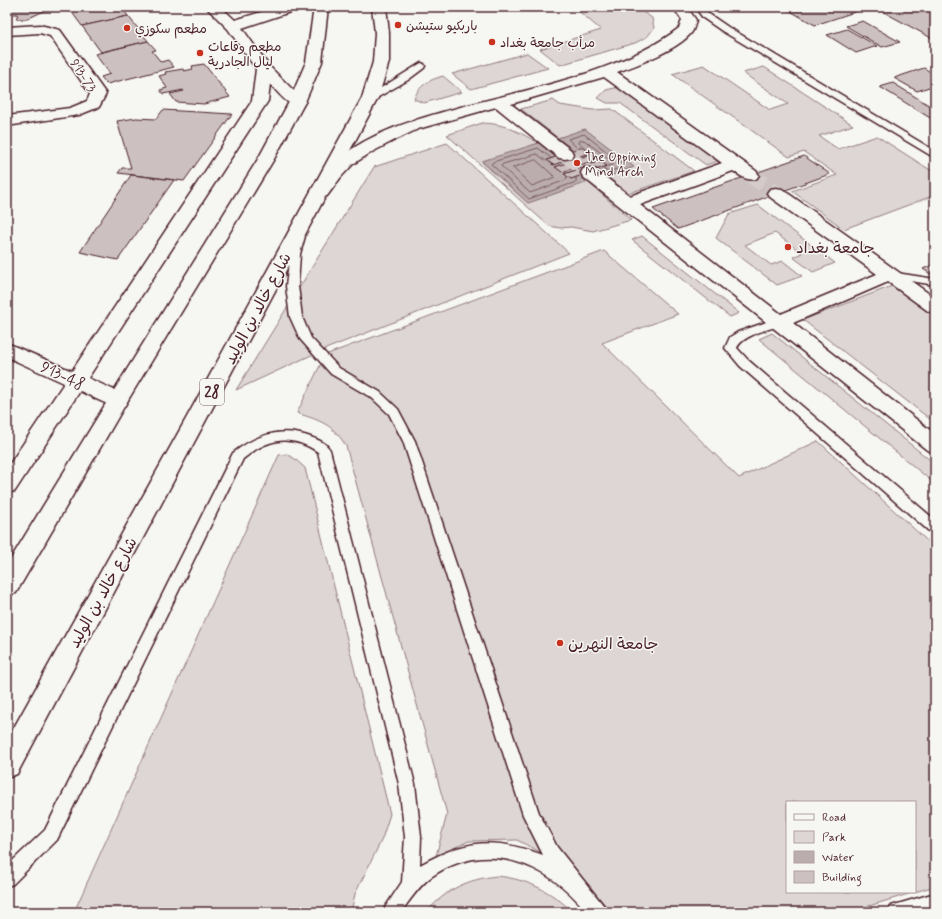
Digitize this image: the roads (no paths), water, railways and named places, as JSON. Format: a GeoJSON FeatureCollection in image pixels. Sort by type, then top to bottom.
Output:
{"type":"FeatureCollection","features":[{"type":"Feature","properties":{"kind":"street"},"geometry":{"type":"LineString","coordinates":[[213,7],[233,26],[264,69],[297,102]]}},
{"type":"Feature","properties":{"kind":"street"},"geometry":{"type":"LineString","coordinates":[[233,26],[291,7]]}},
{"type":"Feature","properties":{"kind":"street"},"geometry":{"type":"LineString","coordinates":[[7,586],[118,400],[266,159],[297,102],[314,62],[321,7]]}},
{"type":"Feature","properties":{"kind":"street","name":"شارع خالد بن الوليد"},"geometry":{"type":"LineString","coordinates":[[7,766],[370,98],[381,62],[382,33],[380,7]]}},
{"type":"Feature","properties":{"kind":"street"},"geometry":{"type":"LineString","coordinates":[[311,207],[333,176],[351,158],[412,126],[440,117],[500,103],[606,71],[645,57],[662,48],[686,30],[689,20],[680,7]]}},
{"type":"Feature","properties":{"kind":"street","name":"913-73"},"geometry":{"type":"LineString","coordinates":[[7,31],[40,29],[54,33],[98,94],[93,104],[73,112],[7,121]]}},
{"type":"Feature","properties":{"kind":"street"},"geometry":{"type":"LineString","coordinates":[[7,485],[260,101],[264,69]]}},
{"type":"Feature","properties":{"kind":"street"},"geometry":{"type":"LineString","coordinates":[[606,71],[750,174]]}},
{"type":"Feature","properties":{"kind":"street"},"geometry":{"type":"LineString","coordinates":[[500,103],[565,154]]}},
{"type":"Feature","properties":{"kind":"street"},"geometry":{"type":"LineString","coordinates":[[628,204],[735,164]]}},
{"type":"Feature","properties":{"kind":"street"},"geometry":{"type":"LineString","coordinates":[[589,173],[935,445]]}},
{"type":"Feature","properties":{"kind":"street"},"geometry":{"type":"LineString","coordinates":[[776,193],[935,307]]}},
{"type":"Feature","properties":{"kind":"street"},"geometry":{"type":"LineString","coordinates":[[778,322],[890,275]]}},
{"type":"Feature","properties":{"kind":"street","name":"913-48"},"geometry":{"type":"LineString","coordinates":[[7,349],[118,400]]}},
{"type":"Feature","properties":{"kind":"lane"},"geometry":{"type":"LineString","coordinates":[[689,20],[700,16],[702,12],[700,8]]}},
{"type":"Feature","properties":{"kind":"lane"},"geometry":{"type":"LineString","coordinates":[[700,8],[706,16],[725,29],[935,154]]}},
{"type":"Feature","properties":{"kind":"lane"},"geometry":{"type":"LineString","coordinates":[[370,98],[405,78],[421,66]]}},
{"type":"Feature","properties":{"kind":"lane"},"geometry":{"type":"LineString","coordinates":[[311,207],[295,254],[292,286],[296,317],[306,339],[324,361],[335,371],[376,395],[394,412],[409,441],[531,815],[551,853],[598,912]]}},
{"type":"Feature","properties":{"kind":"lane"},"geometry":{"type":"LineString","coordinates":[[890,275],[935,282]]}},
{"type":"Feature","properties":{"kind":"lane"},"geometry":{"type":"LineString","coordinates":[[778,322],[742,335],[734,340],[731,348],[756,373],[935,528]]}},
{"type":"Feature","properties":{"kind":"lane"},"geometry":{"type":"LineString","coordinates":[[7,878],[51,835],[238,456],[249,446],[264,439],[292,436],[313,442],[324,450],[407,784],[413,837],[411,884]]}},
{"type":"Feature","properties":{"kind":"lane"},"geometry":{"type":"LineString","coordinates":[[391,912],[411,884],[425,872],[455,855],[472,851],[490,850],[525,855],[542,862],[571,882],[584,895]]}},
{"type":"Feature","properties":{"kind":"lane"},"geometry":{"type":"LineString","coordinates":[[897,912],[935,901]]}},
{"type":"Feature","properties":{"kind":"water"},"geometry":{"type":"Polygon","coordinates":[[[585,129],[634,167],[607,177],[558,138],[585,129]]]}},
{"type":"Feature","properties":{"kind":"water"},"geometry":{"type":"Polygon","coordinates":[[[539,143],[588,182],[528,203],[482,161],[539,143]]]}},
{"type":"Feature","properties":{"kind":"tunnel"},"geometry":{"type":"LineString","coordinates":[[565,154],[589,173]]}},
{"type":"Feature","properties":{"kind":"tunnel"},"geometry":{"type":"LineString","coordinates":[[750,175],[776,193]]}},
{"type":"Feature","properties":{"kind":"place","name":"باربكيو ستيشن"},"geometry":{"type":"Point","coordinates":[398,25]}},
{"type":"Feature","properties":{"kind":"place","name":"مطعم سكوزي"},"geometry":{"type":"Point","coordinates":[127,28]}},
{"type":"Feature","properties":{"kind":"place","name":"مرأب جامعة بغداد"},"geometry":{"type":"Point","coordinates":[492,42]}},
{"type":"Feature","properties":{"kind":"place","name":"مطعم وقاعات ليال الجادرية"},"geometry":{"type":"Point","coordinates":[200,53]}},
{"type":"Feature","properties":{"kind":"place","name":"The Oppining Mind Arch"},"geometry":{"type":"Point","coordinates":[577,163]}},
{"type":"Feature","properties":{"kind":"place","name":"جامعة بغداد"},"geometry":{"type":"Point","coordinates":[788,247]}},
{"type":"Feature","properties":{"kind":"place","name":"جامعة النهرين"},"geometry":{"type":"Point","coordinates":[560,643]}}]}
